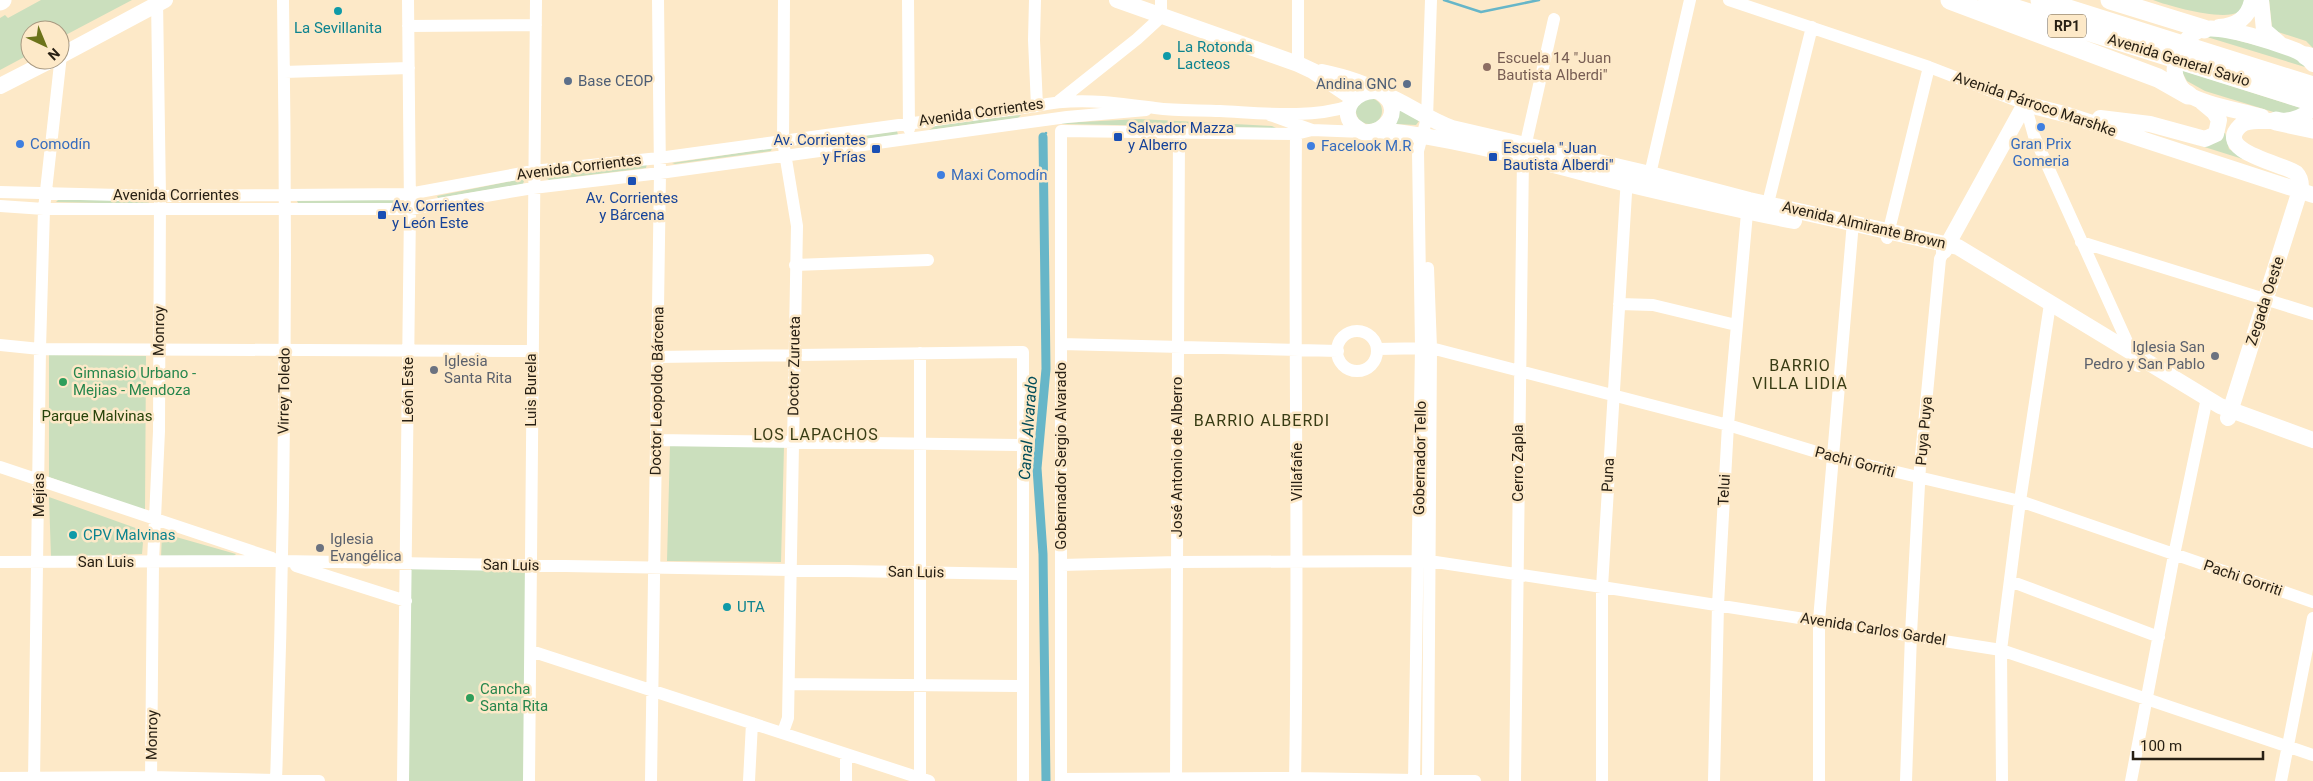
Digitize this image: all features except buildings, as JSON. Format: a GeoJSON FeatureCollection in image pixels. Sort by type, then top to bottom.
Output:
{"type":"FeatureCollection","features":[{"type":"Feature","properties":{"kind":"highway"},"geometry":{"type":"LineString","coordinates":[[1950,0],[2158,78],[2192,97]]}},
{"type":"Feature","properties":{"kind":"highway","name":"Avenida General Savio"},"geometry":{"type":"LineString","coordinates":[[1988,0],[2149,43],[2290,86],[2313,86]]}},
{"type":"Feature","properties":{"kind":"highway","name":"Avenida General Savio"},"geometry":{"type":"LineString","coordinates":[[2040,0],[2149,43]]}},
{"type":"Feature","properties":{"kind":"highway"},"geometry":{"type":"LineString","coordinates":[[2110,0],[2206,29]]}},
{"type":"Feature","properties":{"kind":"highway","name":"Avenida General Savio"},"geometry":{"type":"LineString","coordinates":[[2290,86],[2313,102]]}},
{"type":"Feature","properties":{"kind":"highway"},"geometry":{"type":"LineString","coordinates":[[2276,121],[2313,128]]}},
{"type":"Feature","properties":{"kind":"main road"},"geometry":{"type":"LineString","coordinates":[[1117,0],[1305,67],[1351,102]]}},
{"type":"Feature","properties":{"kind":"main road"},"geometry":{"type":"LineString","coordinates":[[2068,115],[2143,122],[2199,138],[2210,138],[2218,131],[2219,120],[2214,112],[2192,97],[2176,78],[2176,62],[2186,41],[2206,29],[2230,26],[2240,21],[2249,10],[2252,0]]}},
{"type":"Feature","properties":{"kind":"main road"},"geometry":{"type":"LineString","coordinates":[[2260,0],[2264,30],[2283,46]]}},
{"type":"Feature","properties":{"kind":"main road"},"geometry":{"type":"LineString","coordinates":[[70,48],[156,1]]}},
{"type":"Feature","properties":{"kind":"main road"},"geometry":{"type":"LineString","coordinates":[[2206,29],[2239,33],[2283,46],[2311,59]]}},
{"type":"Feature","properties":{"kind":"main road"},"geometry":{"type":"LineString","coordinates":[[0,76],[20,66]]}},
{"type":"Feature","properties":{"kind":"main road","name":"Avenida Almirante Brown"},"geometry":{"type":"LineString","coordinates":[[1305,67],[1348,79],[1400,100],[1420,111],[1427,118],[1452,128],[1524,150],[1767,210],[1852,226],[1946,248],[1958,247],[2049,308],[2206,404],[2313,451]]}},
{"type":"Feature","properties":{"kind":"main road"},"geometry":{"type":"LineString","coordinates":[[0,86],[29,70]]}},
{"type":"Feature","properties":{"kind":"main road"},"geometry":{"type":"LineString","coordinates":[[1362,92],[1378,92],[1390,104],[1391,110],[1388,122],[1371,131],[1352,124],[1348,115],[1351,102],[1362,92]]}},
{"type":"Feature","properties":{"kind":"main road"},"geometry":{"type":"LineString","coordinates":[[2192,97],[2276,121]]}},
{"type":"Feature","properties":{"kind":"main road","name":"Avenida Párroco Marshke"},"geometry":{"type":"LineString","coordinates":[[2025,104],[2068,115],[2306,193]]}},
{"type":"Feature","properties":{"kind":"main road","name":"Puya Puya"},"geometry":{"type":"LineString","coordinates":[[1946,248],[2025,104]]}},
{"type":"Feature","properties":{"kind":"main road"},"geometry":{"type":"LineString","coordinates":[[2306,193],[2296,173],[2244,151],[2237,143],[2237,130],[2243,123],[2300,118],[2313,107]]}},
{"type":"Feature","properties":{"kind":"main road","name":"Avenida Almirante Brown"},"geometry":{"type":"LineString","coordinates":[[1371,131],[1423,135],[1524,150]]}},
{"type":"Feature","properties":{"kind":"main road","name":"Zegada Oeste"},"geometry":{"type":"LineString","coordinates":[[2229,414],[2266,298],[2306,193]]}},
{"type":"Feature","properties":{"kind":"main road","name":"Avenida Almirante Brown"},"geometry":{"type":"LineString","coordinates":[[2229,414],[2313,440]]}},
{"type":"Feature","properties":{"kind":"street","name":"Virrey Toledo"},"geometry":{"type":"LineString","coordinates":[[276,780],[280,714],[286,210],[283,0]]}},
{"type":"Feature","properties":{"kind":"street","name":"León Este"},"geometry":{"type":"LineString","coordinates":[[403,781],[410,209],[408,0]]}},
{"type":"Feature","properties":{"kind":"street","name":"Luis Burela"},"geometry":{"type":"LineString","coordinates":[[529,781],[531,351],[536,0]]}},
{"type":"Feature","properties":{"kind":"street","name":"Doctor Leopoldo Bárcena"},"geometry":{"type":"LineString","coordinates":[[651,781],[660,174],[658,0]]}},
{"type":"Feature","properties":{"kind":"street","name":"Doctor Zurueta"},"geometry":{"type":"LineString","coordinates":[[783,732],[788,718],[789,684],[797,226],[783,141],[784,0]]}},
{"type":"Feature","properties":{"kind":"street"},"geometry":{"type":"LineString","coordinates":[[908,0],[909,139]]}},
{"type":"Feature","properties":{"kind":"street"},"geometry":{"type":"LineString","coordinates":[[1035,0],[1034,40],[1038,106]]}},
{"type":"Feature","properties":{"kind":"street"},"geometry":{"type":"LineString","coordinates":[[1059,101],[1137,39],[1161,17],[1161,0]]}},
{"type":"Feature","properties":{"kind":"street"},"geometry":{"type":"LineString","coordinates":[[1298,0],[1305,67]]}},
{"type":"Feature","properties":{"kind":"street","name":"Gobernador Tello"},"geometry":{"type":"LineString","coordinates":[[1428,781],[1424,562],[1426,347],[1418,151],[1427,118],[1431,0]]}},
{"type":"Feature","properties":{"kind":"street"},"geometry":{"type":"LineString","coordinates":[[1648,181],[1690,0]]}},
{"type":"Feature","properties":{"kind":"street","name":"Avenida Párroco Marshke"},"geometry":{"type":"LineString","coordinates":[[1729,0],[1929,67],[2025,104]]}},
{"type":"Feature","properties":{"kind":"street","name":"Monroy"},"geometry":{"type":"LineString","coordinates":[[151,779],[160,210],[156,1]]}},
{"type":"Feature","properties":{"kind":"street","name":"Cerro Zapla"},"geometry":{"type":"LineString","coordinates":[[1515,781],[1519,371],[1524,150],[1554,19]]}},
{"type":"Feature","properties":{"kind":"street"},"geometry":{"type":"LineString","coordinates":[[408,26],[536,25]]}},
{"type":"Feature","properties":{"kind":"street"},"geometry":{"type":"LineString","coordinates":[[1767,210],[1812,27]]}},
{"type":"Feature","properties":{"kind":"street"},"geometry":{"type":"LineString","coordinates":[[1888,234],[1929,67]]}},
{"type":"Feature","properties":{"kind":"street"},"geometry":{"type":"LineString","coordinates":[[284,72],[409,68]]}},
{"type":"Feature","properties":{"kind":"street","name":"Mejías"},"geometry":{"type":"LineString","coordinates":[[34,780],[40,349],[44,209],[57,70]]}},
{"type":"Feature","properties":{"kind":"street","name":"Avenida Corrientes"},"geometry":{"type":"LineString","coordinates":[[0,192],[160,196],[409,194],[533,172],[659,158],[910,122],[1038,106],[1059,101],[1127,103],[1156,108],[1266,113],[1321,113],[1351,102]]}},
{"type":"Feature","properties":{"kind":"street"},"geometry":{"type":"LineString","coordinates":[[2025,104],[2034,136],[2135,359]]}},
{"type":"Feature","properties":{"kind":"street","name":"Avenida Corrientes"},"geometry":{"type":"LineString","coordinates":[[0,206],[44,209],[160,210],[410,209],[533,188],[660,174],[909,139],[1156,108]]}},
{"type":"Feature","properties":{"kind":"street","name":"Avenida Corrientes"},"geometry":{"type":"LineString","coordinates":[[1266,113],[1312,130],[1371,131]]}},
{"type":"Feature","properties":{"kind":"street"},"geometry":{"type":"LineString","coordinates":[[1052,120],[1061,131],[1296,134],[1312,130]]}},
{"type":"Feature","properties":{"kind":"street","name":"Gobernador Sergio Alvarado"},"geometry":{"type":"LineString","coordinates":[[1061,131],[1061,780]]}},
{"type":"Feature","properties":{"kind":"street","name":"José Antonio de Alberro"},"geometry":{"type":"LineString","coordinates":[[1176,780],[1179,133]]}},
{"type":"Feature","properties":{"kind":"street","name":"Villafañe"},"geometry":{"type":"LineString","coordinates":[[1295,780],[1298,563],[1294,348],[1296,134]]}},
{"type":"Feature","properties":{"kind":"street","name":"Puna"},"geometry":{"type":"LineString","coordinates":[[1602,781],[1602,587],[1627,176]]}},
{"type":"Feature","properties":{"kind":"street","name":"Telui"},"geometry":{"type":"LineString","coordinates":[[1714,781],[1718,605],[1728,425],[1748,205]]}},
{"type":"Feature","properties":{"kind":"street"},"geometry":{"type":"LineString","coordinates":[[1818,781],[1819,620],[1852,226]]}},
{"type":"Feature","properties":{"kind":"street"},"geometry":{"type":"LineString","coordinates":[[2081,242],[2313,314]]}},
{"type":"Feature","properties":{"kind":"street","name":"Puya Puya"},"geometry":{"type":"LineString","coordinates":[[1906,781],[1911,634],[1920,479],[1940,259],[1946,248]]}},
{"type":"Feature","properties":{"kind":"street"},"geometry":{"type":"LineString","coordinates":[[795,265],[928,260]]}},
{"type":"Feature","properties":{"kind":"street"},"geometry":{"type":"LineString","coordinates":[[1619,304],[1653,305],[1736,325]]}},
{"type":"Feature","properties":{"kind":"street"},"geometry":{"type":"LineString","coordinates":[[2002,781],[2001,650],[2020,501],[2049,308]]}},
{"type":"Feature","properties":{"kind":"street"},"geometry":{"type":"LineString","coordinates":[[1359,331],[1371,337],[1377,349],[1377,356],[1370,367],[1357,371],[1351,370],[1341,363],[1338,351],[1339,344],[1347,335],[1359,331]]}},
{"type":"Feature","properties":{"kind":"street"},"geometry":{"type":"LineString","coordinates":[[0,344],[40,349],[531,351]]}},
{"type":"Feature","properties":{"kind":"street"},"geometry":{"type":"LineString","coordinates":[[1061,344],[1294,348],[1338,351]]}},
{"type":"Feature","properties":{"kind":"street","name":"Pachi Gorriti"},"geometry":{"type":"LineString","coordinates":[[1377,349],[1426,347],[1728,425],[1833,457],[2020,501],[2313,602]]}},
{"type":"Feature","properties":{"kind":"street"},"geometry":{"type":"LineString","coordinates":[[657,356],[1023,352],[1022,781]]}},
{"type":"Feature","properties":{"kind":"street"},"geometry":{"type":"LineString","coordinates":[[531,651],[925,780],[920,685],[920,353]]}},
{"type":"Feature","properties":{"kind":"street"},"geometry":{"type":"LineString","coordinates":[[2131,781],[2174,555],[2206,404]]}},
{"type":"Feature","properties":{"kind":"street"},"geometry":{"type":"LineString","coordinates":[[656,440],[1022,445]]}},
{"type":"Feature","properties":{"kind":"street"},"geometry":{"type":"LineString","coordinates":[[0,467],[155,520],[406,601]]}},
{"type":"Feature","properties":{"kind":"street","name":"San Luis"},"geometry":{"type":"LineString","coordinates":[[0,562],[282,561],[1023,574]]}},
{"type":"Feature","properties":{"kind":"street","name":"Avenida Carlos Gardel"},"geometry":{"type":"LineString","coordinates":[[1061,565],[1177,562],[1424,562],[1602,587],[1911,634],[2001,650],[2146,700],[2313,754]]}},
{"type":"Feature","properties":{"kind":"street","name":"Gobernador Tello"},"geometry":{"type":"LineString","coordinates":[[1414,781],[1424,562]]}},
{"type":"Feature","properties":{"kind":"street"},"geometry":{"type":"LineString","coordinates":[[2010,581],[2158,637]]}},
{"type":"Feature","properties":{"kind":"street"},"geometry":{"type":"LineString","coordinates":[[2281,781],[2313,618]]}},
{"type":"Feature","properties":{"kind":"street"},"geometry":{"type":"LineString","coordinates":[[789,684],[1023,686]]}},
{"type":"Feature","properties":{"kind":"street"},"geometry":{"type":"LineString","coordinates":[[749,781],[752,722]]}},
{"type":"Feature","properties":{"kind":"street"},"geometry":{"type":"LineString","coordinates":[[846,754],[846,781]]}},
{"type":"Feature","properties":{"kind":"street"},"geometry":{"type":"LineString","coordinates":[[0,778],[34,780],[319,781]]}},
{"type":"Feature","properties":{"kind":"street"},"geometry":{"type":"LineString","coordinates":[[1061,780],[1475,781]]}},
{"type":"Feature","properties":{"kind":"green space"},"geometry":{"type":"Polygon","coordinates":[[[41,0],[132,0],[70,33],[70,20],[20,20],[20,59],[0,70],[0,18],[5,15],[8,18],[41,0]]]}},
{"type":"Feature","properties":{"kind":"green space"},"geometry":{"type":"Polygon","coordinates":[[[2153,0],[2246,0],[2239,12],[2221,15],[2184,9],[2153,0]]]}},
{"type":"Feature","properties":{"kind":"green space"},"geometry":{"type":"Polygon","coordinates":[[[2269,0],[2313,0],[2313,48],[2306,41],[2278,32],[2272,27],[2269,0]]]}},
{"type":"Feature","properties":{"kind":"green space"},"geometry":{"type":"Polygon","coordinates":[[[2210,33],[2300,57],[2305,67],[2207,37],[2210,33]]]}},
{"type":"Feature","properties":{"kind":"green space"},"geometry":{"type":"Polygon","coordinates":[[[2181,70],[2301,108],[2297,111],[2280,114],[2205,91],[2187,81],[2181,70]]]}},
{"type":"Feature","properties":{"kind":"green space"},"geometry":{"type":"Polygon","coordinates":[[[1369,98],[1378,102],[1382,111],[1378,120],[1369,124],[1360,120],[1356,111],[1360,102],[1369,98]]]}},
{"type":"Feature","properties":{"kind":"green space"},"geometry":{"type":"Polygon","coordinates":[[[1396,105],[1419,121],[1416,125],[1395,124],[1396,105]]]}},
{"type":"Feature","properties":{"kind":"green space"},"geometry":{"type":"Polygon","coordinates":[[[1021,115],[1018,118],[929,130],[937,125],[1021,115]]]}},
{"type":"Feature","properties":{"kind":"green space"},"geometry":{"type":"Polygon","coordinates":[[[1139,119],[1272,126],[1276,128],[1062,124],[1139,119]]]}},
{"type":"Feature","properties":{"kind":"green space"},"geometry":{"type":"Polygon","coordinates":[[[897,131],[898,135],[800,147],[797,145],[897,131]]]}},
{"type":"Feature","properties":{"kind":"green space"},"geometry":{"type":"Polygon","coordinates":[[[2225,133],[2229,149],[2249,161],[2179,139],[2225,133]]]}},
{"type":"Feature","properties":{"kind":"green space"},"geometry":{"type":"Polygon","coordinates":[[[772,148],[771,151],[672,163],[772,148]]]}},
{"type":"Feature","properties":{"kind":"green space"},"geometry":{"type":"Polygon","coordinates":[[[647,164],[646,168],[549,180],[546,178],[548,175],[647,164]]]}},
{"type":"Feature","properties":{"kind":"green space"},"geometry":{"type":"Polygon","coordinates":[[[521,179],[524,181],[523,184],[438,198],[437,196],[521,179]]]}},
{"type":"Feature","properties":{"kind":"green space"},"geometry":{"type":"Polygon","coordinates":[[[148,199],[149,204],[56,202],[58,200],[148,199]]]}},
{"type":"Feature","properties":{"kind":"green space"},"geometry":{"type":"Polygon","coordinates":[[[397,199],[397,203],[298,203],[297,201],[397,199]]]}},
{"type":"Feature","properties":{"kind":"green space","name":"Parque Malvinas"},"geometry":{"type":"Polygon","coordinates":[[[49,355],[146,356],[145,511],[49,477],[49,355]]]}},
{"type":"Feature","properties":{"kind":"green space"},"geometry":{"type":"Polygon","coordinates":[[[670,445],[784,447],[781,562],[667,561],[670,445]]]}},
{"type":"Feature","properties":{"kind":"green space"},"geometry":{"type":"Polygon","coordinates":[[[49,497],[144,531],[142,554],[51,557],[49,497]]]}},
{"type":"Feature","properties":{"kind":"green space"},"geometry":{"type":"Polygon","coordinates":[[[162,533],[236,554],[233,557],[161,558],[162,533]]]}},
{"type":"Feature","properties":{"kind":"green space"},"geometry":{"type":"Polygon","coordinates":[[[411,568],[528,569],[524,781],[408,781],[411,568]]]}},
{"type":"Feature","properties":{"kind":"waterway"},"geometry":{"type":"LineString","coordinates":[[1444,0],[1481,12],[1539,0]]}},
{"type":"Feature","properties":{"kind":"waterway","name":"Canal Alvarado"},"geometry":{"type":"LineString","coordinates":[[1043,137],[1046,133]]}},
{"type":"Feature","properties":{"kind":"waterway","name":"Canal Alvarado"},"geometry":{"type":"LineString","coordinates":[[1043,137],[1046,369],[1037,468],[1043,554],[1046,781]]}},
{"type":"Feature","properties":{"kind":"place","name":"La Sevillanita"},"geometry":{"type":"Point","coordinates":[338,11]}},
{"type":"Feature","properties":{"kind":"place","name":"La Rotonda Lacteos"},"geometry":{"type":"Point","coordinates":[1167,56]}},
{"type":"Feature","properties":{"kind":"place","name":"Escuela 14 \"Juan Bautista Alberdi\""},"geometry":{"type":"Point","coordinates":[1487,67]}},
{"type":"Feature","properties":{"kind":"place","name":"Base CEOP"},"geometry":{"type":"Point","coordinates":[568,81]}},
{"type":"Feature","properties":{"kind":"place","name":"Andina GNC"},"geometry":{"type":"Point","coordinates":[1407,84]}},
{"type":"Feature","properties":{"kind":"place","name":"Gran Prix Gomeria"},"geometry":{"type":"Point","coordinates":[2041,127]}},
{"type":"Feature","properties":{"kind":"place","name":"Salvador Mazza y Alberro"},"geometry":{"type":"Point","coordinates":[1118,137]}},
{"type":"Feature","properties":{"kind":"place","name":"Comodín"},"geometry":{"type":"Point","coordinates":[20,144]}},
{"type":"Feature","properties":{"kind":"place","name":"Facelook M.R"},"geometry":{"type":"Point","coordinates":[1311,146]}},
{"type":"Feature","properties":{"kind":"place","name":"Av. Corrientes y Frías"},"geometry":{"type":"Point","coordinates":[876,149]}},
{"type":"Feature","properties":{"kind":"place","name":"Escuela \"Juan Bautista Alberdi\""},"geometry":{"type":"Point","coordinates":[1493,157]}},
{"type":"Feature","properties":{"kind":"place","name":"Maxi Comodín"},"geometry":{"type":"Point","coordinates":[941,175]}},
{"type":"Feature","properties":{"kind":"place","name":"Av. Corrientes y Bárcena"},"geometry":{"type":"Point","coordinates":[632,181]}},
{"type":"Feature","properties":{"kind":"place","name":"Av. Corrientes y León Este"},"geometry":{"type":"Point","coordinates":[382,215]}},
{"type":"Feature","properties":{"kind":"place","name":"Iglesia San Pedro y San Pablo"},"geometry":{"type":"Point","coordinates":[2215,356]}},
{"type":"Feature","properties":{"kind":"place","name":"Iglesia Santa Rita"},"geometry":{"type":"Point","coordinates":[434,370]}},
{"type":"Feature","properties":{"kind":"place","name":"Gimnasio Urbano - Mejias - Mendoza"},"geometry":{"type":"Point","coordinates":[63,382]}},
{"type":"Feature","properties":{"kind":"place","name":"CPV Malvinas"},"geometry":{"type":"Point","coordinates":[73,535]}},
{"type":"Feature","properties":{"kind":"place","name":"Iglesia Evangélica"},"geometry":{"type":"Point","coordinates":[320,548]}},
{"type":"Feature","properties":{"kind":"place","name":"UTA"},"geometry":{"type":"Point","coordinates":[727,607]}},
{"type":"Feature","properties":{"kind":"place","name":"Cancha Santa Rita"},"geometry":{"type":"Point","coordinates":[470,698]}},
{"type":"Feature","properties":{"kind":"district","name":"BARRIO VILLA LIDIA"},"geometry":{"type":"Point","coordinates":[1800,374]}},
{"type":"Feature","properties":{"kind":"district","name":"BARRIO ALBERDI"},"geometry":{"type":"Point","coordinates":[1262,420]}},
{"type":"Feature","properties":{"kind":"district","name":"LOS LAPACHOS"},"geometry":{"type":"Point","coordinates":[816,434]}}]}
